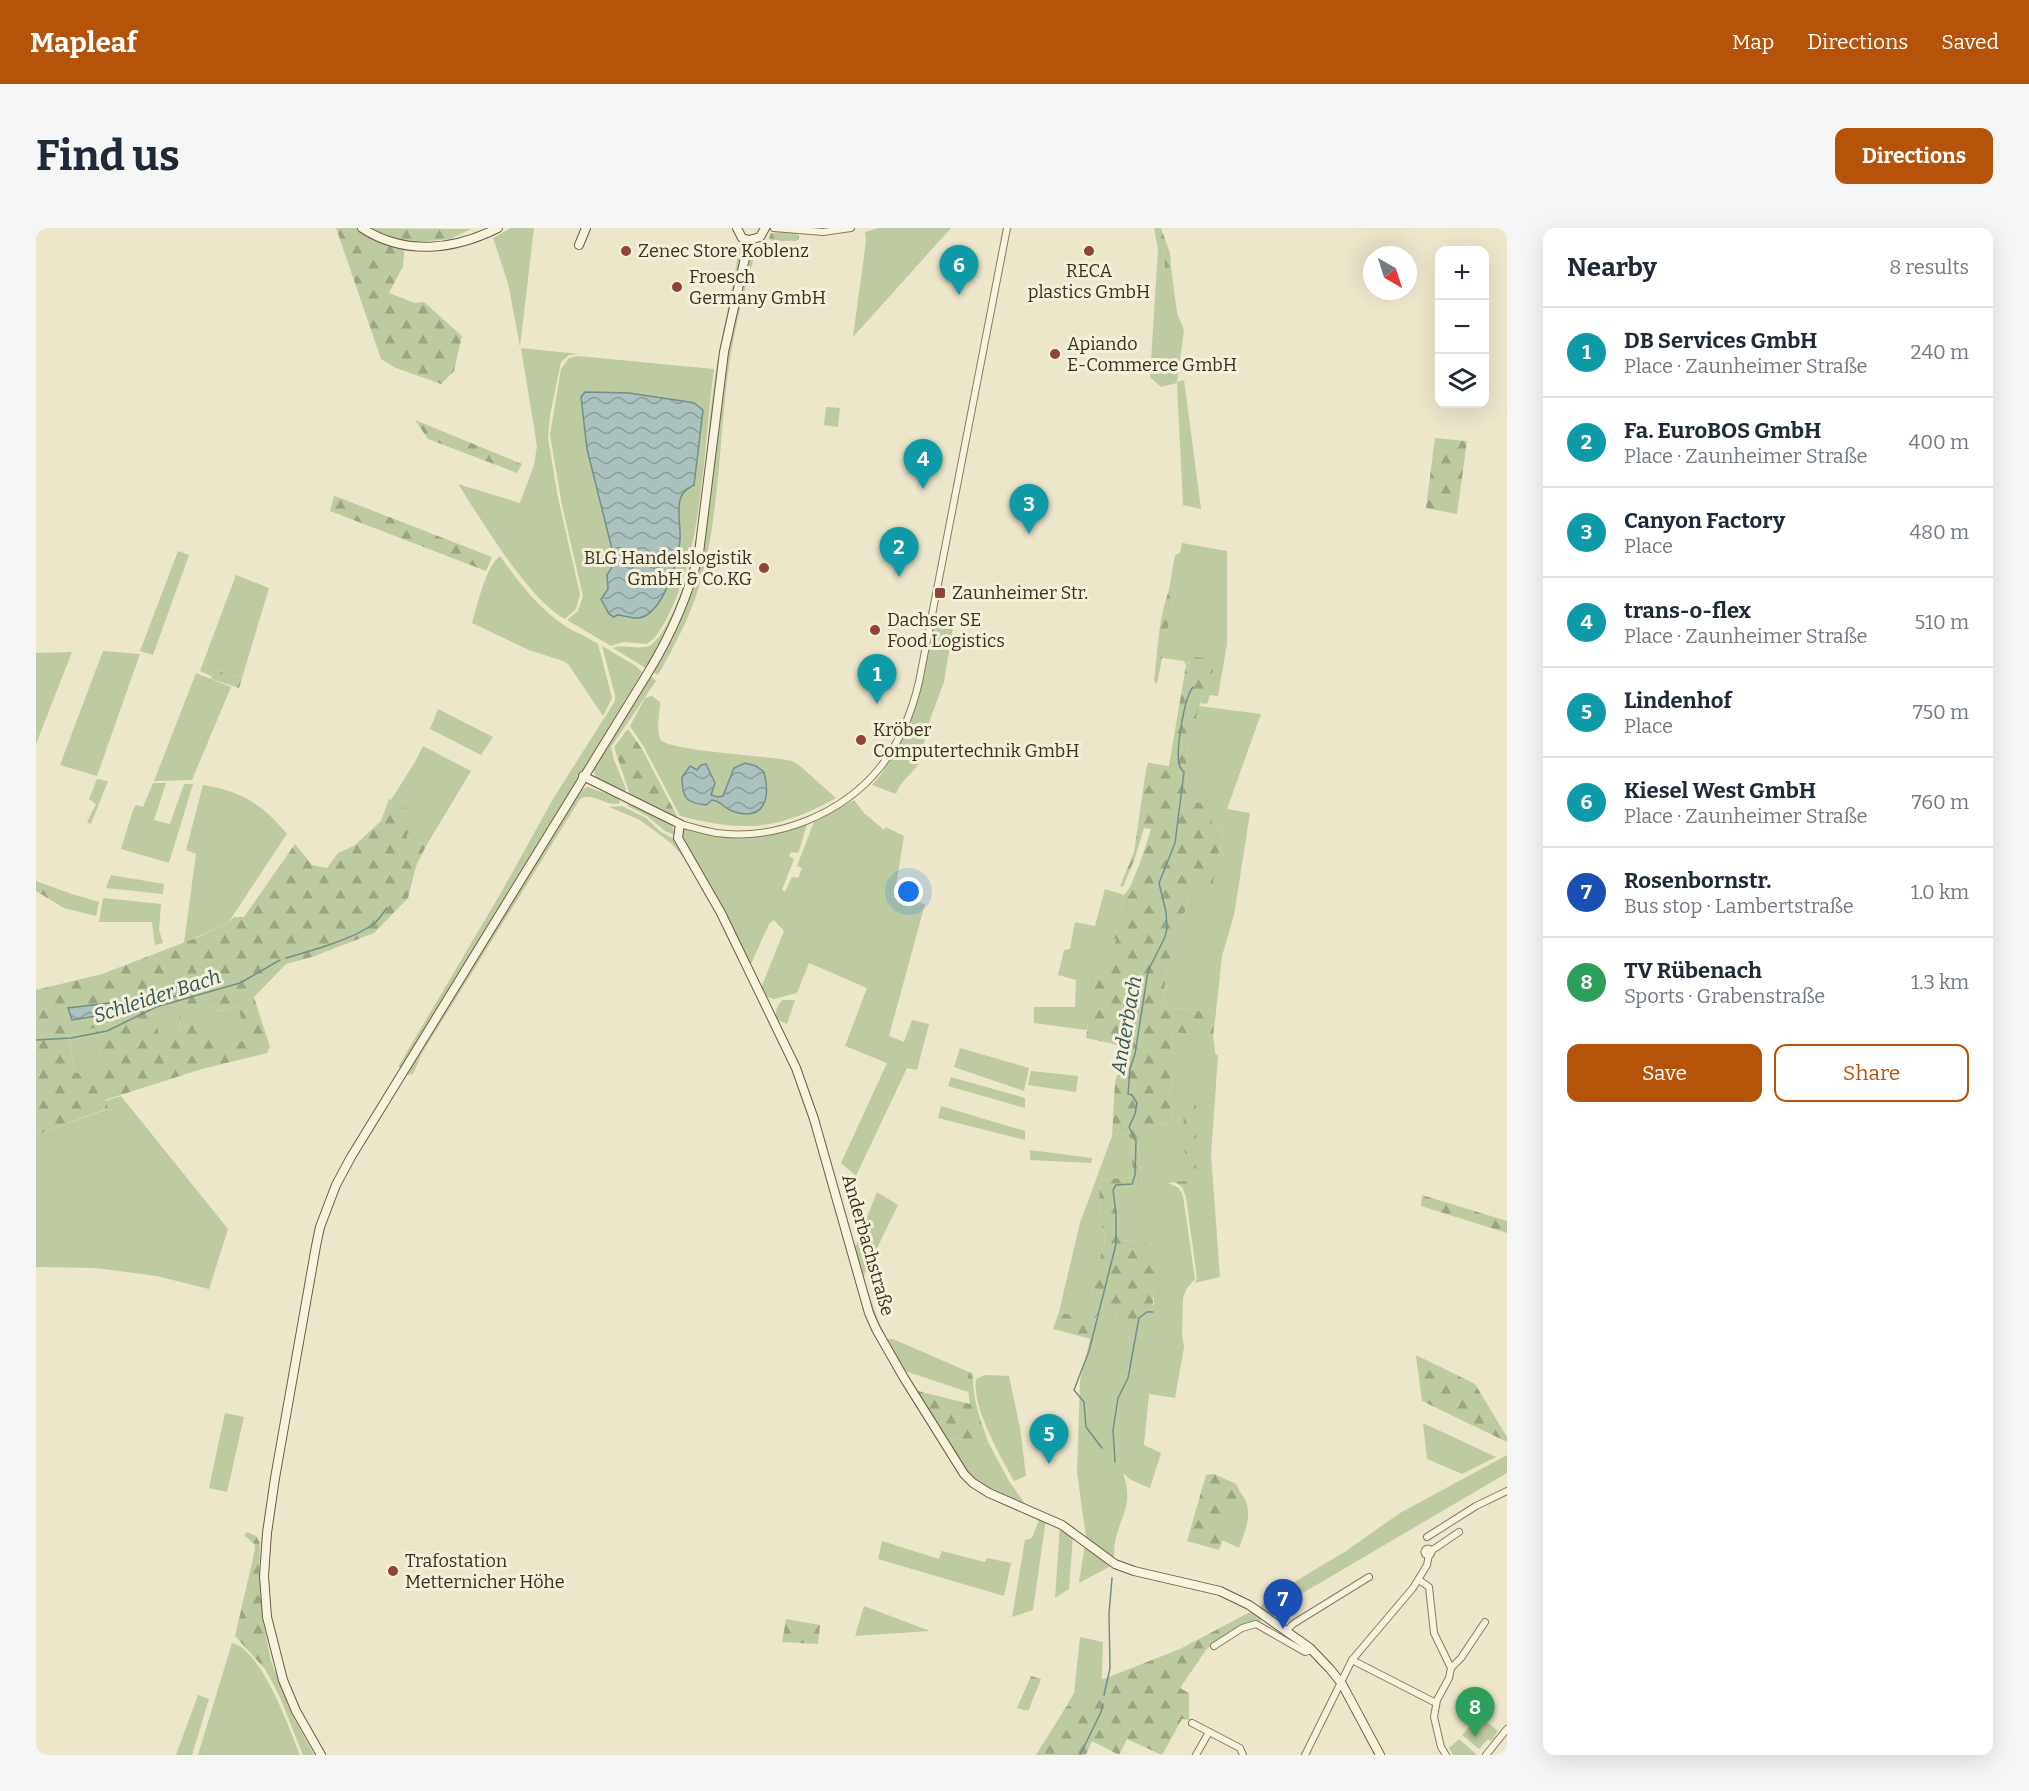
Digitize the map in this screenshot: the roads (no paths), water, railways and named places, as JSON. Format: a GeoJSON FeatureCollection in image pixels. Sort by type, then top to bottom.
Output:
{"type":"FeatureCollection","features":[{"type":"Feature","properties":{"kind":"main road"},"geometry":{"type":"LineString","coordinates":[[362,228],[396,243],[432,247],[469,241],[498,228]]}},
{"type":"Feature","properties":{"kind":"main road"},"geometry":{"type":"LineString","coordinates":[[580,228],[579,245],[586,228]]}},
{"type":"Feature","properties":{"kind":"main road"},"geometry":{"type":"LineString","coordinates":[[737,228],[742,237],[749,240],[760,237],[765,228]]}},
{"type":"Feature","properties":{"kind":"main road"},"geometry":{"type":"LineString","coordinates":[[321,1755],[296,1711],[283,1680],[267,1617],[264,1576],[267,1533],[274,1489],[320,1227],[336,1185],[351,1157],[664,646],[679,617],[691,585],[699,553],[724,352],[749,240]]}},
{"type":"Feature","properties":{"kind":"main road"},"geometry":{"type":"LineString","coordinates":[[583,776],[680,824]]}},
{"type":"Feature","properties":{"kind":"main road","name":"Anderbachstraße"},"geometry":{"type":"LineString","coordinates":[[680,824],[678,838],[721,914],[796,1068],[814,1119],[869,1313],[904,1378],[968,1479],[980,1488],[1062,1525],[1115,1564],[1134,1571],[1220,1591],[1249,1605],[1312,1650],[1342,1684],[1380,1755]]}},
{"type":"Feature","properties":{"kind":"street"},"geometry":{"type":"LineString","coordinates":[[774,228],[823,232],[851,228]]}},
{"type":"Feature","properties":{"kind":"street"},"geometry":{"type":"LineString","coordinates":[[812,230],[824,228]]}},
{"type":"Feature","properties":{"kind":"street"},"geometry":{"type":"LineString","coordinates":[[680,824],[716,833],[734,834],[762,833],[794,826],[826,813],[855,794],[879,770],[898,741],[910,714],[919,682],[1007,228]]}},
{"type":"Feature","properties":{"kind":"street"},"geometry":{"type":"LineString","coordinates":[[1427,1537],[1476,1506],[1507,1491]]}},
{"type":"Feature","properties":{"kind":"street"},"geometry":{"type":"LineString","coordinates":[[1305,1755],[1353,1660],[1419,1580],[1430,1553],[1459,1532]]}},
{"type":"Feature","properties":{"kind":"street"},"geometry":{"type":"LineString","coordinates":[[1286,1631],[1293,1624],[1369,1577]]}},
{"type":"Feature","properties":{"kind":"street"},"geometry":{"type":"LineString","coordinates":[[1419,1580],[1426,1584],[1431,1593],[1434,1633],[1451,1668]]}},
{"type":"Feature","properties":{"kind":"street"},"geometry":{"type":"LineString","coordinates":[[1446,1755],[1436,1725],[1436,1703],[1449,1678],[1451,1668],[1461,1658],[1485,1622]]}},
{"type":"Feature","properties":{"kind":"street"},"geometry":{"type":"LineString","coordinates":[[1214,1646],[1246,1626],[1256,1624],[1305,1652],[1312,1650]]}},
{"type":"Feature","properties":{"kind":"street"},"geometry":{"type":"LineString","coordinates":[[1353,1660],[1436,1703]]}},
{"type":"Feature","properties":{"kind":"street"},"geometry":{"type":"LineString","coordinates":[[1192,1723],[1240,1748],[1243,1755]]}},
{"type":"Feature","properties":{"kind":"street"},"geometry":{"type":"LineString","coordinates":[[1486,1755],[1507,1729]]}},
{"type":"Feature","properties":{"kind":"street"},"geometry":{"type":"LineString","coordinates":[[1196,1755],[1209,1732]]}},
{"type":"Feature","properties":{"kind":"water"},"geometry":{"type":"Polygon","coordinates":[[[585,392],[629,393],[689,402],[703,410],[694,485],[684,493],[680,501],[680,539],[677,560],[662,597],[648,614],[639,618],[617,615],[614,617],[609,614],[601,599],[608,589],[607,575],[614,557],[587,449],[581,397],[585,392]]]}},
{"type":"Feature","properties":{"kind":"water"},"geometry":{"type":"Polygon","coordinates":[[[745,763],[756,766],[764,772],[765,799],[758,811],[743,814],[729,810],[712,800],[706,805],[694,803],[684,795],[682,777],[690,766],[697,770],[701,765],[706,764],[715,783],[711,795],[718,797],[723,796],[734,768],[745,763]]]}},
{"type":"Feature","properties":{"kind":"water"},"geometry":{"type":"Polygon","coordinates":[[[181,985],[183,993],[171,998],[154,1000],[150,996],[153,991],[181,985]]]}},
{"type":"Feature","properties":{"kind":"water"},"geometry":{"type":"Polygon","coordinates":[[[134,1000],[137,1006],[72,1020],[68,1008],[134,1000]]]}},
{"type":"Feature","properties":{"kind":"waterway","name":"Anderbach"},"geometry":{"type":"LineString","coordinates":[[1102,1448],[1086,1427],[1084,1402],[1074,1390],[1089,1351],[1116,1244],[1113,1190],[1116,1185],[1132,1184],[1135,1175],[1136,1141],[1129,1127],[1137,1103],[1132,1095],[1128,1094],[1130,1069],[1135,1054],[1148,971],[1165,937],[1167,928],[1166,912],[1159,883],[1175,843],[1184,772],[1178,756],[1180,736],[1184,712],[1193,687]]}},
{"type":"Feature","properties":{"kind":"waterway","name":"Schleider Bach"},"geometry":{"type":"LineString","coordinates":[[286,958],[356,934],[375,923],[387,908]]}},
{"type":"Feature","properties":{"kind":"waterway","name":"Schleider Bach"},"geometry":{"type":"LineString","coordinates":[[36,1040],[71,1038],[107,1031],[156,1007],[240,983],[280,960]]}},
{"type":"Feature","properties":{"kind":"waterway"},"geometry":{"type":"LineString","coordinates":[[1115,1462],[1113,1430],[1118,1398],[1128,1378],[1139,1318],[1147,1312],[1153,1312]]}},
{"type":"Feature","properties":{"kind":"waterway","name":"Anderbach"},"geometry":{"type":"LineString","coordinates":[[1104,1695],[1110,1668],[1109,1614],[1112,1578]]}},
{"type":"Feature","properties":{"kind":"waterway","name":"Anderbach"},"geometry":{"type":"LineString","coordinates":[[1080,1755],[1103,1704]]}},
{"type":"Feature","properties":{"kind":"place","name":"Zenec Store Koblenz"},"geometry":{"type":"Point","coordinates":[626,251]}},
{"type":"Feature","properties":{"kind":"place","name":"RECA plastics GmbH"},"geometry":{"type":"Point","coordinates":[1089,251]}},
{"type":"Feature","properties":{"kind":"place","name":"Froesch Germany GmbH"},"geometry":{"type":"Point","coordinates":[677,287]}},
{"type":"Feature","properties":{"kind":"place","name":"Kiesel West GmbH"},"geometry":{"type":"Point","coordinates":[959,295]}},
{"type":"Feature","properties":{"kind":"place","name":"Apiando E-Commerce GmbH"},"geometry":{"type":"Point","coordinates":[1055,354]}},
{"type":"Feature","properties":{"kind":"place","name":"trans-o-flex"},"geometry":{"type":"Point","coordinates":[923,489]}},
{"type":"Feature","properties":{"kind":"place","name":"Canyon Factory"},"geometry":{"type":"Point","coordinates":[1029,534]}},
{"type":"Feature","properties":{"kind":"place","name":"BLG Handelslogistik GmbH & Co.KG"},"geometry":{"type":"Point","coordinates":[764,568]}},
{"type":"Feature","properties":{"kind":"place","name":"Fa. EuroBOS GmbH"},"geometry":{"type":"Point","coordinates":[899,577]}},
{"type":"Feature","properties":{"kind":"place","name":"Zaunheimer Str."},"geometry":{"type":"Point","coordinates":[940,593]}},
{"type":"Feature","properties":{"kind":"place","name":"Dachser SE Food Logistics"},"geometry":{"type":"Point","coordinates":[875,630]}},
{"type":"Feature","properties":{"kind":"place","name":"DB Services GmbH"},"geometry":{"type":"Point","coordinates":[877,704]}},
{"type":"Feature","properties":{"kind":"place","name":"Kröber Computertechnik GmbH"},"geometry":{"type":"Point","coordinates":[861,740]}},
{"type":"Feature","properties":{"kind":"place","name":"Lindenhof"},"geometry":{"type":"Point","coordinates":[1049,1464]}},
{"type":"Feature","properties":{"kind":"place","name":"Trafostation Metternicher Höhe"},"geometry":{"type":"Point","coordinates":[393,1571]}},
{"type":"Feature","properties":{"kind":"place","name":"Rosenbornstr."},"geometry":{"type":"Point","coordinates":[1283,1629]}},
{"type":"Feature","properties":{"kind":"place","name":"TV Rübenach"},"geometry":{"type":"Point","coordinates":[1475,1737]}}]}
